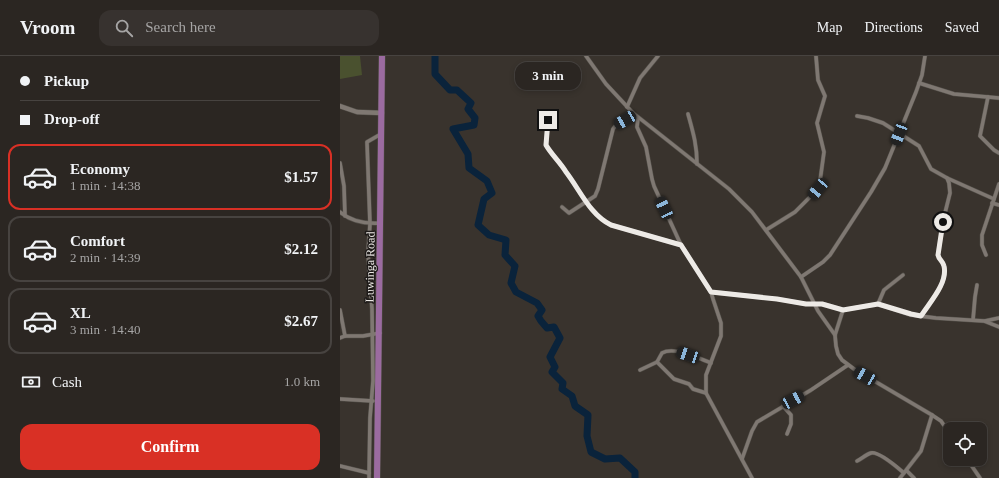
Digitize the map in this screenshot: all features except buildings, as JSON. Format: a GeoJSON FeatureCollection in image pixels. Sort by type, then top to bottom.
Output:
{"type":"FeatureCollection","features":[{"type":"Feature","properties":{"kind":"highway","name":"Luwinga Road"},"geometry":{"type":"LineString","coordinates":[[377,478],[380,333],[382,56]]}},
{"type":"Feature","properties":{"kind":"street"},"geometry":{"type":"LineString","coordinates":[[586,56],[606,84],[638,118],[739,198],[766,230],[801,278],[815,305],[835,335]]}},
{"type":"Feature","properties":{"kind":"street"},"geometry":{"type":"LineString","coordinates":[[627,107],[640,78],[658,56]]}},
{"type":"Feature","properties":{"kind":"street"},"geometry":{"type":"LineString","coordinates":[[766,230],[784,220],[798,209],[818,189],[824,152],[817,123],[826,96],[818,80],[816,56]]}},
{"type":"Feature","properties":{"kind":"street"},"geometry":{"type":"LineString","coordinates":[[801,278],[830,256],[885,168],[919,83],[925,56]]}},
{"type":"Feature","properties":{"kind":"street"},"geometry":{"type":"LineString","coordinates":[[919,83],[954,94],[999,98]]}},
{"type":"Feature","properties":{"kind":"street"},"geometry":{"type":"LineString","coordinates":[[988,97],[980,136],[990,147],[999,153]]}},
{"type":"Feature","properties":{"kind":"street"},"geometry":{"type":"LineString","coordinates":[[340,106],[356,112],[382,113]]}},
{"type":"Feature","properties":{"kind":"street"},"geometry":{"type":"LineString","coordinates":[[562,207],[569,213],[597,193],[613,129],[616,125],[633,113]]}},
{"type":"Feature","properties":{"kind":"street"},"geometry":{"type":"LineString","coordinates":[[688,114],[697,149],[697,164]]}},
{"type":"Feature","properties":{"kind":"street"},"geometry":{"type":"LineString","coordinates":[[857,116],[882,123],[921,148],[931,168],[999,205]]}},
{"type":"Feature","properties":{"kind":"street"},"geometry":{"type":"LineString","coordinates":[[638,118],[637,127],[646,147],[654,186],[681,245],[711,292],[722,329],[712,363],[706,375],[706,393],[720,422],[752,478]]}},
{"type":"Feature","properties":{"kind":"street"},"geometry":{"type":"LineString","coordinates":[[548,120],[546,145],[586,202],[605,222],[681,245]]}},
{"type":"Feature","properties":{"kind":"street"},"geometry":{"type":"LineString","coordinates":[[369,478],[372,381],[372,309],[368,253],[370,224],[367,142],[382,134]]}},
{"type":"Feature","properties":{"kind":"street"},"geometry":{"type":"LineString","coordinates":[[340,163],[344,186],[344,216]]}},
{"type":"Feature","properties":{"kind":"street"},"geometry":{"type":"LineString","coordinates":[[921,316],[944,280],[944,266],[938,255],[943,222],[950,193],[947,178]]}},
{"type":"Feature","properties":{"kind":"street"},"geometry":{"type":"LineString","coordinates":[[986,255],[982,245],[982,236],[999,184]]}},
{"type":"Feature","properties":{"kind":"street"},"geometry":{"type":"LineString","coordinates":[[340,212],[344,216],[355,221],[370,224],[381,223]]}},
{"type":"Feature","properties":{"kind":"street"},"geometry":{"type":"LineString","coordinates":[[878,304],[884,290],[903,275]]}},
{"type":"Feature","properties":{"kind":"street"},"geometry":{"type":"LineString","coordinates":[[973,320],[974,297],[977,284]]}},
{"type":"Feature","properties":{"kind":"street"},"geometry":{"type":"LineString","coordinates":[[711,292],[815,305],[822,304],[843,310],[878,304],[921,316],[984,321],[999,318]]}},
{"type":"Feature","properties":{"kind":"street"},"geometry":{"type":"LineString","coordinates":[[340,310],[345,336]]}},
{"type":"Feature","properties":{"kind":"street"},"geometry":{"type":"LineString","coordinates":[[843,310],[835,335],[838,354],[842,360],[848,365],[932,414],[943,424]]}},
{"type":"Feature","properties":{"kind":"street"},"geometry":{"type":"LineString","coordinates":[[984,321],[999,327]]}},
{"type":"Feature","properties":{"kind":"street"},"geometry":{"type":"LineString","coordinates":[[340,338],[345,336],[363,336],[380,333]]}},
{"type":"Feature","properties":{"kind":"street"},"geometry":{"type":"LineString","coordinates":[[640,370],[657,362],[662,353],[669,350],[712,363]]}},
{"type":"Feature","properties":{"kind":"street"},"geometry":{"type":"LineString","coordinates":[[657,362],[674,379],[688,384],[693,389],[706,393]]}},
{"type":"Feature","properties":{"kind":"street"},"geometry":{"type":"LineString","coordinates":[[742,459],[752,431],[757,422],[811,390],[848,365]]}},
{"type":"Feature","properties":{"kind":"street"},"geometry":{"type":"LineString","coordinates":[[340,399],[371,402],[379,400]]}},
{"type":"Feature","properties":{"kind":"street"},"geometry":{"type":"LineString","coordinates":[[783,406],[791,416],[791,424],[787,434]]}},
{"type":"Feature","properties":{"kind":"street"},"geometry":{"type":"LineString","coordinates":[[900,478],[921,451],[932,414]]}},
{"type":"Feature","properties":{"kind":"street"},"geometry":{"type":"LineString","coordinates":[[857,461],[872,453],[876,454],[914,478]]}},
{"type":"Feature","properties":{"kind":"street"},"geometry":{"type":"LineString","coordinates":[[340,466],[369,473]]}},
{"type":"Feature","properties":{"kind":"street"},"geometry":{"type":"LineString","coordinates":[[972,466],[980,478]]}},
{"type":"Feature","properties":{"kind":"green space"},"geometry":{"type":"Polygon","coordinates":[[[340,56],[360,56],[362,75],[340,79],[340,56]]]}},
{"type":"Feature","properties":{"kind":"waterway"},"geometry":{"type":"LineString","coordinates":[[435,56],[435,74],[450,90],[457,90],[471,103],[468,109],[475,118],[474,125],[453,129],[468,154],[469,168],[487,181],[492,193],[484,199],[478,225],[489,235],[506,240],[505,255],[515,266],[511,283],[516,292],[537,303],[542,310],[538,316],[541,321],[547,328],[554,327],[560,338],[550,357],[555,367],[552,372],[563,383],[562,389],[572,396],[575,406],[588,415],[587,436],[591,452],[605,459],[620,458],[635,472],[635,478]]}},
{"type":"Feature","properties":{"kind":"route"},"geometry":{"type":"LineString","coordinates":[[548,120],[545,140],[548,149],[565,170],[586,202],[598,216],[605,222],[622,229],[681,245],[711,292],[738,294],[806,304],[822,304],[843,310],[882,304],[921,316],[943,284],[944,280],[944,266],[938,255],[943,222]]}}]}
